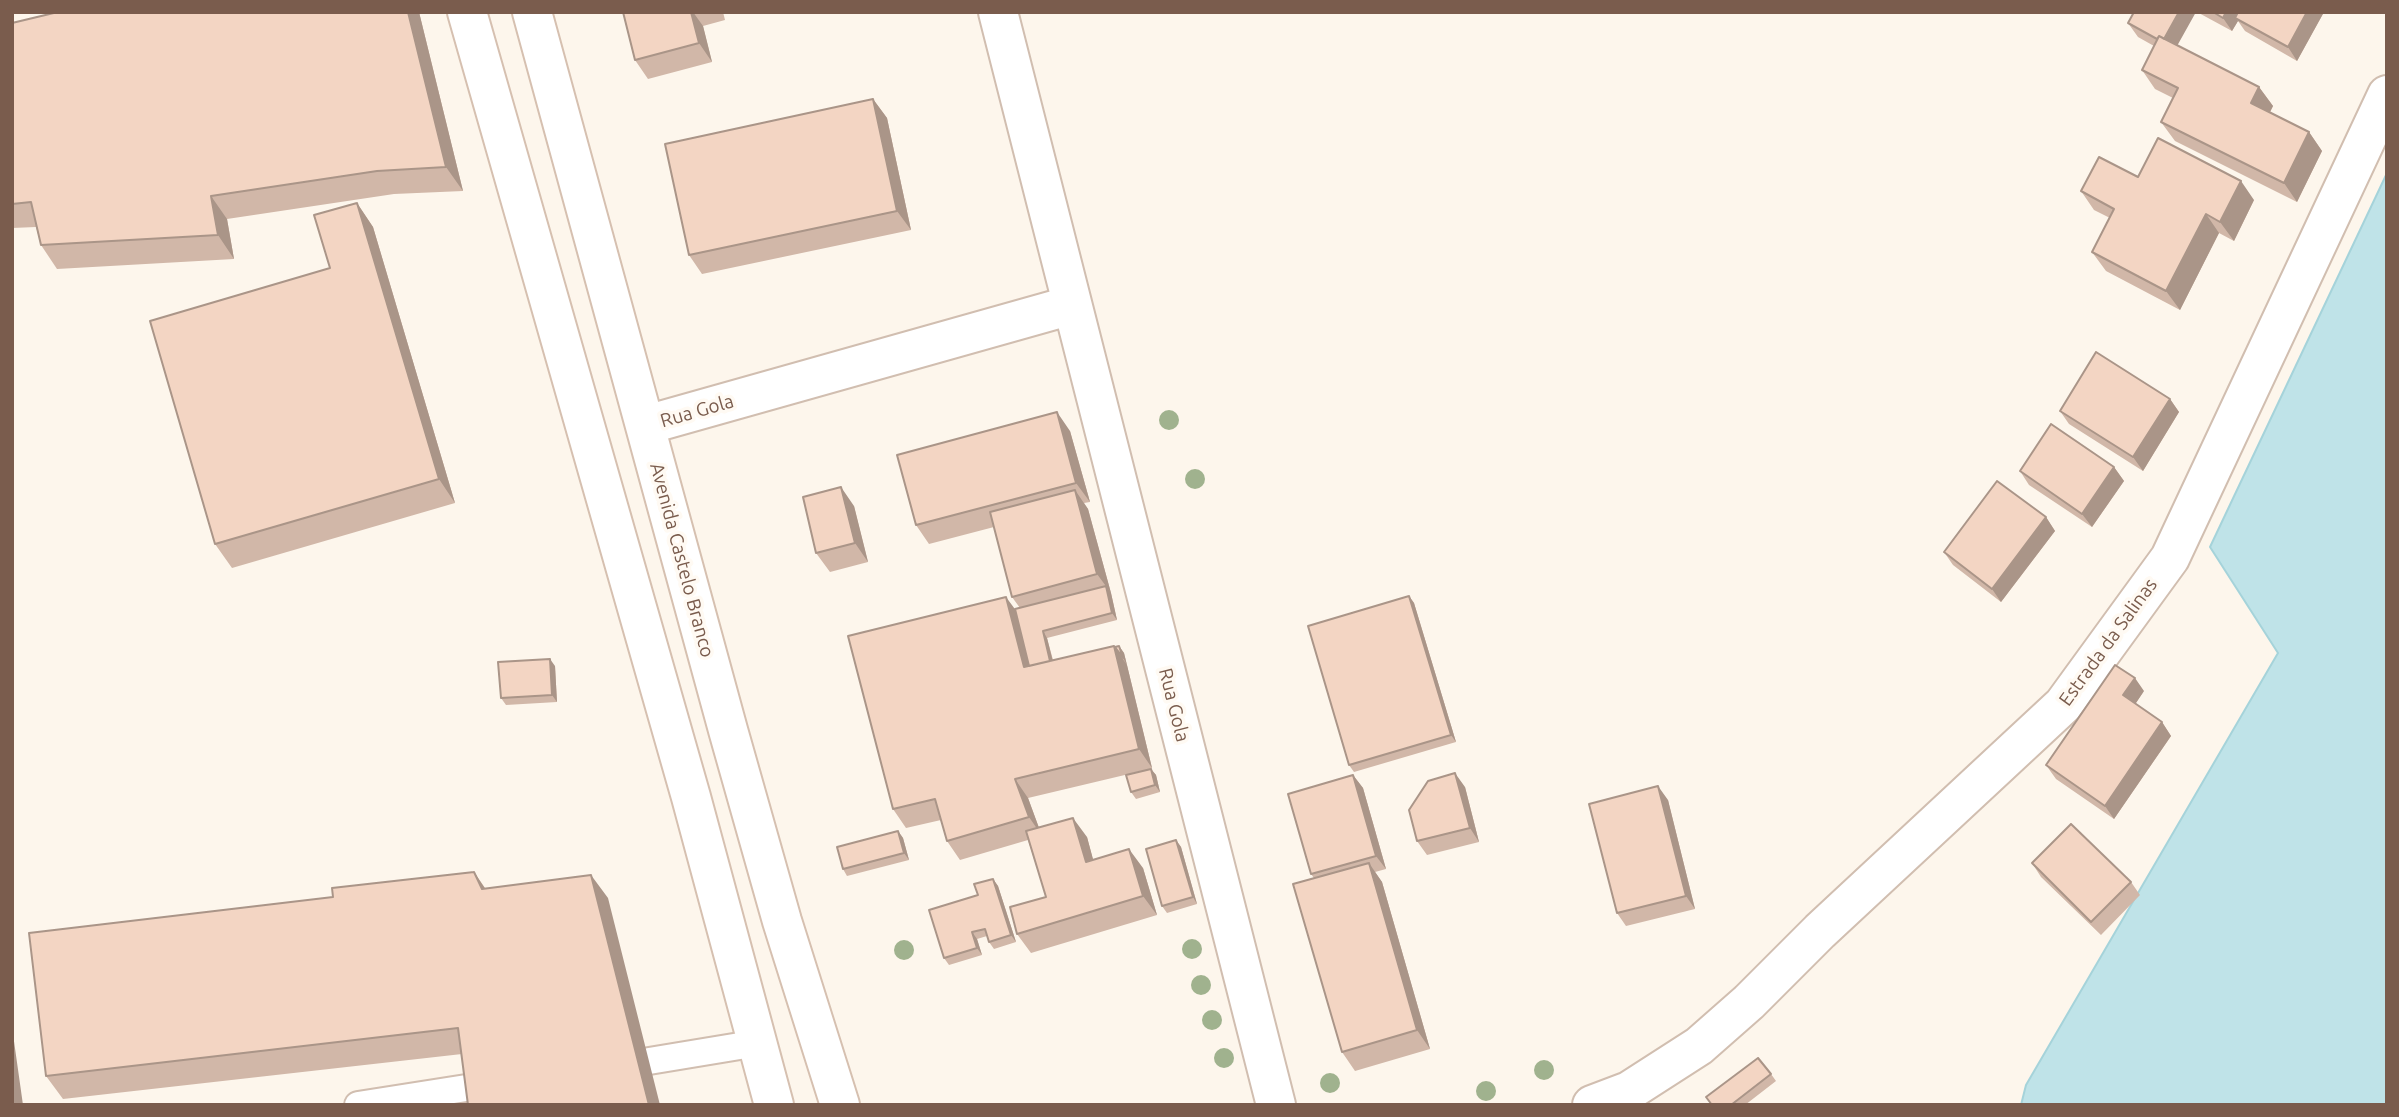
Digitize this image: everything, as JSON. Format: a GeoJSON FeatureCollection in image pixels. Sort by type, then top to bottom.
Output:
{"type":"FeatureCollection","features":[{"type":"Feature","properties":{"kind":"street"},"geometry":{"type":"LineString","coordinates":[[467,12],[691,797],[774,1105]]}},
{"type":"Feature","properties":{"kind":"street","name":"Avenida Castelo Branco"},"geometry":{"type":"LineString","coordinates":[[532,12],[775,895],[840,1105]]}},
{"type":"Feature","properties":{"kind":"street","name":"Rua Gola"},"geometry":{"type":"LineString","coordinates":[[998,12],[1276,1105]]}},
{"type":"Feature","properties":{"kind":"street","name":"Estrada da Salinas"},"geometry":{"type":"LineString","coordinates":[[1592,1105],[1629,1091],[1699,1046],[2063,705],[2170,558],[2387,95]]}},
{"type":"Feature","properties":{"kind":"street","name":"Rua Gola"},"geometry":{"type":"LineString","coordinates":[[646,425],[1072,305]]}},
{"type":"Feature","properties":{"kind":"lane"},"geometry":{"type":"LineString","coordinates":[[649,1061],[758,1043]]}},
{"type":"Feature","properties":{"kind":"lane"},"geometry":{"type":"LineString","coordinates":[[358,1105],[443,1098],[479,1086]]}},
{"type":"Feature","properties":{"kind":"water"},"geometry":{"type":"Polygon","coordinates":[[[2387,173],[2387,1105],[2021,1105],[2026,1085],[2278,653],[2210,547],[2387,173]]]}},
{"type":"Feature","properties":{"kind":"building"},"geometry":{"type":"Polygon","coordinates":[[[58,12],[408,12],[446,167],[377,171],[211,196],[218,235],[41,245],[31,202],[12,204],[12,23],[58,12]]]}},
{"type":"Feature","properties":{"kind":"building"},"geometry":{"type":"Polygon","coordinates":[[[623,12],[691,12],[699,43],[635,60],[623,12]]]}},
{"type":"Feature","properties":{"kind":"building"},"geometry":{"type":"Polygon","coordinates":[[[2134,12],[2179,12],[2164,39],[2159,36],[2157,39],[2128,23],[2134,12]]]}},
{"type":"Feature","properties":{"kind":"building"},"geometry":{"type":"Polygon","coordinates":[[[2213,12],[2226,12],[2223,18],[2213,12]]]}},
{"type":"Feature","properties":{"kind":"building"},"geometry":{"type":"Polygon","coordinates":[[[2238,12],[2307,12],[2288,47],[2235,18],[2238,12]]]}},
{"type":"Feature","properties":{"kind":"building"},"geometry":{"type":"Polygon","coordinates":[[[2159,36],[2259,87],[2251,103],[2309,132],[2284,183],[2161,122],[2178,88],[2142,70],[2159,36]]]}},
{"type":"Feature","properties":{"kind":"building"},"geometry":{"type":"Polygon","coordinates":[[[873,99],[897,211],[689,255],[665,144],[873,99]]]}},
{"type":"Feature","properties":{"kind":"building"},"geometry":{"type":"Polygon","coordinates":[[[2158,138],[2241,181],[2220,222],[2206,214],[2166,291],[2092,252],[2114,209],[2081,191],[2099,157],[2138,177],[2158,138]]]}},
{"type":"Feature","properties":{"kind":"building"},"geometry":{"type":"Polygon","coordinates":[[[357,203],[439,479],[215,544],[150,321],[330,268],[314,215],[357,203]]]}},
{"type":"Feature","properties":{"kind":"building"},"geometry":{"type":"Polygon","coordinates":[[[2096,352],[2170,399],[2133,457],[2060,411],[2096,352]]]}},
{"type":"Feature","properties":{"kind":"building"},"geometry":{"type":"Polygon","coordinates":[[[1057,412],[1076,483],[916,525],[897,455],[1057,412]]]}},
{"type":"Feature","properties":{"kind":"building"},"geometry":{"type":"Polygon","coordinates":[[[2051,424],[2114,467],[2082,514],[2020,471],[2051,424]]]}},
{"type":"Feature","properties":{"kind":"building"},"geometry":{"type":"Polygon","coordinates":[[[1997,481],[2046,517],[1992,589],[1944,552],[1997,481]]]}},
{"type":"Feature","properties":{"kind":"building"},"geometry":{"type":"Polygon","coordinates":[[[841,487],[855,543],[816,553],[803,497],[841,487]]]}},
{"type":"Feature","properties":{"kind":"building"},"geometry":{"type":"Polygon","coordinates":[[[1075,490],[1097,574],[1012,597],[990,512],[1075,490]]]}},
{"type":"Feature","properties":{"kind":"building"},"geometry":{"type":"Polygon","coordinates":[[[1106,586],[1112,613],[1043,631],[1050,661],[1029,666],[1015,609],[1106,586]]]}},
{"type":"Feature","properties":{"kind":"building"},"geometry":{"type":"Polygon","coordinates":[[[1409,596],[1451,735],[1349,765],[1308,626],[1409,596]]]}},
{"type":"Feature","properties":{"kind":"building"},"geometry":{"type":"Polygon","coordinates":[[[1006,597],[1024,667],[1114,646],[1139,749],[1015,779],[1029,817],[947,841],[935,799],[893,809],[848,636],[1006,597]]]}},
{"type":"Feature","properties":{"kind":"building"},"geometry":{"type":"Polygon","coordinates":[[[550,659],[552,695],[501,698],[498,662],[550,659]]]}},
{"type":"Feature","properties":{"kind":"building"},"geometry":{"type":"Polygon","coordinates":[[[2115,665],[2135,678],[2123,695],[2162,722],[2105,806],[2046,765],[2115,665]]]}},
{"type":"Feature","properties":{"kind":"building"},"geometry":{"type":"Polygon","coordinates":[[[1151,769],[1155,785],[1131,792],[1126,775],[1151,769]]]}},
{"type":"Feature","properties":{"kind":"building"},"geometry":{"type":"Polygon","coordinates":[[[1455,773],[1470,828],[1417,841],[1409,810],[1428,781],[1455,773]]]}},
{"type":"Feature","properties":{"kind":"building"},"geometry":{"type":"Polygon","coordinates":[[[1353,775],[1376,856],[1311,874],[1288,794],[1353,775]]]}},
{"type":"Feature","properties":{"kind":"building"},"geometry":{"type":"Polygon","coordinates":[[[1658,786],[1686,896],[1617,913],[1589,804],[1658,786]]]}},
{"type":"Feature","properties":{"kind":"building"},"geometry":{"type":"Polygon","coordinates":[[[1073,818],[1086,862],[1129,849],[1143,896],[1017,934],[1010,907],[1046,897],[1026,831],[1073,818]]]}},
{"type":"Feature","properties":{"kind":"building"},"geometry":{"type":"Polygon","coordinates":[[[2071,824],[2131,882],[2091,922],[2032,863],[2071,824]]]}},
{"type":"Feature","properties":{"kind":"building"},"geometry":{"type":"Polygon","coordinates":[[[898,831],[904,853],[843,869],[837,847],[898,831]]]}},
{"type":"Feature","properties":{"kind":"building"},"geometry":{"type":"Polygon","coordinates":[[[1176,840],[1193,897],[1162,906],[1146,849],[1176,840]]]}},
{"type":"Feature","properties":{"kind":"building"},"geometry":{"type":"Polygon","coordinates":[[[1369,863],[1417,1030],[1342,1052],[1293,884],[1369,863]]]}},
{"type":"Feature","properties":{"kind":"building"},"geometry":{"type":"Polygon","coordinates":[[[474,872],[482,889],[591,875],[649,1105],[468,1105],[458,1028],[46,1076],[29,933],[333,897],[332,888],[474,872]]]}},
{"type":"Feature","properties":{"kind":"building"},"geometry":{"type":"Polygon","coordinates":[[[993,879],[1011,935],[989,942],[985,929],[972,932],[977,948],[944,958],[929,910],[978,895],[974,884],[993,879]]]}},
{"type":"Feature","properties":{"kind":"building"},"geometry":{"type":"Polygon","coordinates":[[[1758,1058],[1771,1074],[1731,1105],[1712,1105],[1706,1097],[1758,1058]]]}}]}
